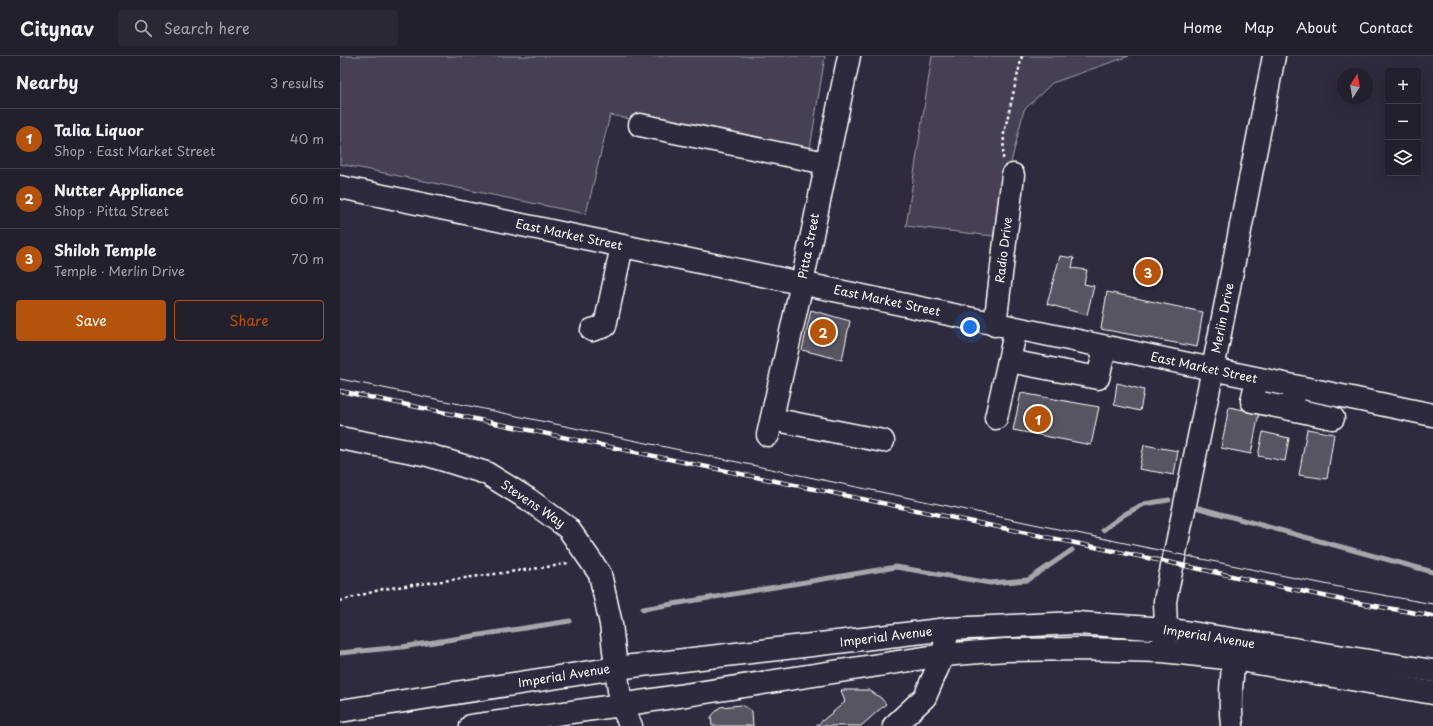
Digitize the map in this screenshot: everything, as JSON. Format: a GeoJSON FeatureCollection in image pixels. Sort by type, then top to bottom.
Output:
{"type":"FeatureCollection","features":[{"type":"Feature","properties":{"kind":"main road","name":"Pitta Street"},"geometry":{"type":"LineString","coordinates":[[849,56],[802,283],[770,427],[883,441]]}},
{"type":"Feature","properties":{"kind":"main road","name":"Merlin Drive"},"geometry":{"type":"LineString","coordinates":[[1163,651],[1166,629],[1165,601],[1213,369],[1274,56]]}},
{"type":"Feature","properties":{"kind":"main road"},"geometry":{"type":"LineString","coordinates":[[640,125],[826,163]]}},
{"type":"Feature","properties":{"kind":"main road","name":"Radio Drive"},"geometry":{"type":"LineString","coordinates":[[995,324],[1013,175]]}},
{"type":"Feature","properties":{"kind":"main road","name":"East Market Street"},"geometry":{"type":"LineString","coordinates":[[340,187],[802,283],[1105,348],[1433,415]]}},
{"type":"Feature","properties":{"kind":"main road"},"geometry":{"type":"LineString","coordinates":[[592,330],[605,326],[622,246]]}},
{"type":"Feature","properties":{"kind":"main road"},"geometry":{"type":"LineString","coordinates":[[996,418],[1016,329]]}},
{"type":"Feature","properties":{"kind":"main road"},"geometry":{"type":"LineString","coordinates":[[1009,361],[1098,378],[1105,348]]}},
{"type":"Feature","properties":{"kind":"main road"},"geometry":{"type":"LineString","coordinates":[[1257,379],[1252,401],[1333,418]]}},
{"type":"Feature","properties":{"kind":"main road"},"geometry":{"type":"LineString","coordinates":[[1291,409],[1296,387]]}},
{"type":"Feature","properties":{"kind":"main road","name":"Stevens Way"},"geometry":{"type":"LineString","coordinates":[[340,438],[428,455],[486,473],[528,499],[568,528],[600,574],[611,624],[620,705]]}},
{"type":"Feature","properties":{"kind":"main road","name":"Imperial Avenue"},"geometry":{"type":"LineString","coordinates":[[340,711],[616,668],[948,630],[1076,623],[1166,629],[1236,650],[1433,693]]}},
{"type":"Feature","properties":{"kind":"main road"},"geometry":{"type":"LineString","coordinates":[[894,726],[925,698],[943,655],[948,630]]}},
{"type":"Feature","properties":{"kind":"main road","name":"Imperial Avenue"},"geometry":{"type":"LineString","coordinates":[[471,726],[620,705],[943,655],[1005,650],[1236,650],[1433,671]]}},
{"type":"Feature","properties":{"kind":"main road"},"geometry":{"type":"LineString","coordinates":[[1232,726],[1230,712],[1236,650]]}},
{"type":"Feature","properties":{"kind":"main road"},"geometry":{"type":"LineString","coordinates":[[612,726],[620,705]]}},
{"type":"Feature","properties":{"kind":"main road"},"geometry":{"type":"LineString","coordinates":[[620,705],[632,726]]}},
{"type":"Feature","properties":{"kind":"path"},"geometry":{"type":"LineString","coordinates":[[1013,175],[1002,158],[1004,133],[1022,56]]}},
{"type":"Feature","properties":{"kind":"path"},"geometry":{"type":"LineString","coordinates":[[340,601],[383,589],[554,566],[589,558]]}},
{"type":"Feature","properties":{"kind":"shaded area"},"geometry":{"type":"Polygon","coordinates":[[[340,56],[825,56],[809,155],[610,115],[586,214],[340,164],[340,56]]]}},
{"type":"Feature","properties":{"kind":"shaded area"},"geometry":{"type":"Polygon","coordinates":[[[932,56],[1129,56],[1052,83],[1024,110],[993,236],[906,226],[932,56]]]}},
{"type":"Feature","properties":{"kind":"building"},"geometry":{"type":"Polygon","coordinates":[[[1060,256],[1074,258],[1072,268],[1087,270],[1084,284],[1094,286],[1087,315],[1047,304],[1060,256]]]}},
{"type":"Feature","properties":{"kind":"building"},"geometry":{"type":"Polygon","coordinates":[[[1107,292],[1203,312],[1197,347],[1101,329],[1107,292]]]}},
{"type":"Feature","properties":{"kind":"building"},"geometry":{"type":"Polygon","coordinates":[[[811,310],[850,321],[842,360],[802,350],[811,310]]]}},
{"type":"Feature","properties":{"kind":"building"},"geometry":{"type":"Polygon","coordinates":[[[1117,383],[1144,390],[1140,411],[1114,405],[1117,383]]]}},
{"type":"Feature","properties":{"kind":"building"},"geometry":{"type":"Polygon","coordinates":[[[1021,393],[1099,407],[1091,445],[1013,430],[1021,393]]]}},
{"type":"Feature","properties":{"kind":"building"},"geometry":{"type":"Polygon","coordinates":[[[1229,407],[1259,413],[1251,454],[1221,448],[1229,407]]]}},
{"type":"Feature","properties":{"kind":"building"},"geometry":{"type":"Polygon","coordinates":[[[1307,429],[1334,434],[1327,479],[1299,475],[1307,429]]]}},
{"type":"Feature","properties":{"kind":"building"},"geometry":{"type":"Polygon","coordinates":[[[1263,432],[1289,438],[1285,461],[1258,456],[1263,432]]]}},
{"type":"Feature","properties":{"kind":"building"},"geometry":{"type":"Polygon","coordinates":[[[1144,445],[1178,451],[1174,475],[1139,469],[1144,445]]]}},
{"type":"Feature","properties":{"kind":"building"},"geometry":{"type":"Polygon","coordinates":[[[841,690],[869,690],[881,698],[886,704],[861,726],[816,726],[845,702],[841,690]]]}},
{"type":"Feature","properties":{"kind":"building"},"geometry":{"type":"Polygon","coordinates":[[[742,705],[752,711],[753,726],[712,726],[711,717],[720,707],[742,705]]]}},
{"type":"Feature","properties":{"kind":"waterway"},"geometry":{"type":"LineString","coordinates":[[1103,530],[1125,514],[1144,504],[1169,500]]}},
{"type":"Feature","properties":{"kind":"waterway"},"geometry":{"type":"LineString","coordinates":[[1199,508],[1433,572]]}},
{"type":"Feature","properties":{"kind":"waterway"},"geometry":{"type":"LineString","coordinates":[[643,609],[896,567],[990,583],[1028,580],[1072,550]]}},
{"type":"Feature","properties":{"kind":"waterway"},"geometry":{"type":"LineString","coordinates":[[340,653],[402,647],[570,621]]}},
{"type":"Feature","properties":{"kind":"tram line"},"geometry":{"type":"LineString","coordinates":[[340,379],[1187,556],[1349,589],[1433,604]]}},
{"type":"Feature","properties":{"kind":"railway"},"geometry":{"type":"LineString","coordinates":[[340,391],[1172,563],[1347,601],[1433,616]]}},
{"type":"Feature","properties":{"kind":"place","name":"Shiloh Temple"},"geometry":{"type":"Point","coordinates":[1148,272]}},
{"type":"Feature","properties":{"kind":"place","name":"Nutter Appliance"},"geometry":{"type":"Point","coordinates":[823,332]}},
{"type":"Feature","properties":{"kind":"place","name":"Talia Liquor"},"geometry":{"type":"Point","coordinates":[1038,419]}}]}
